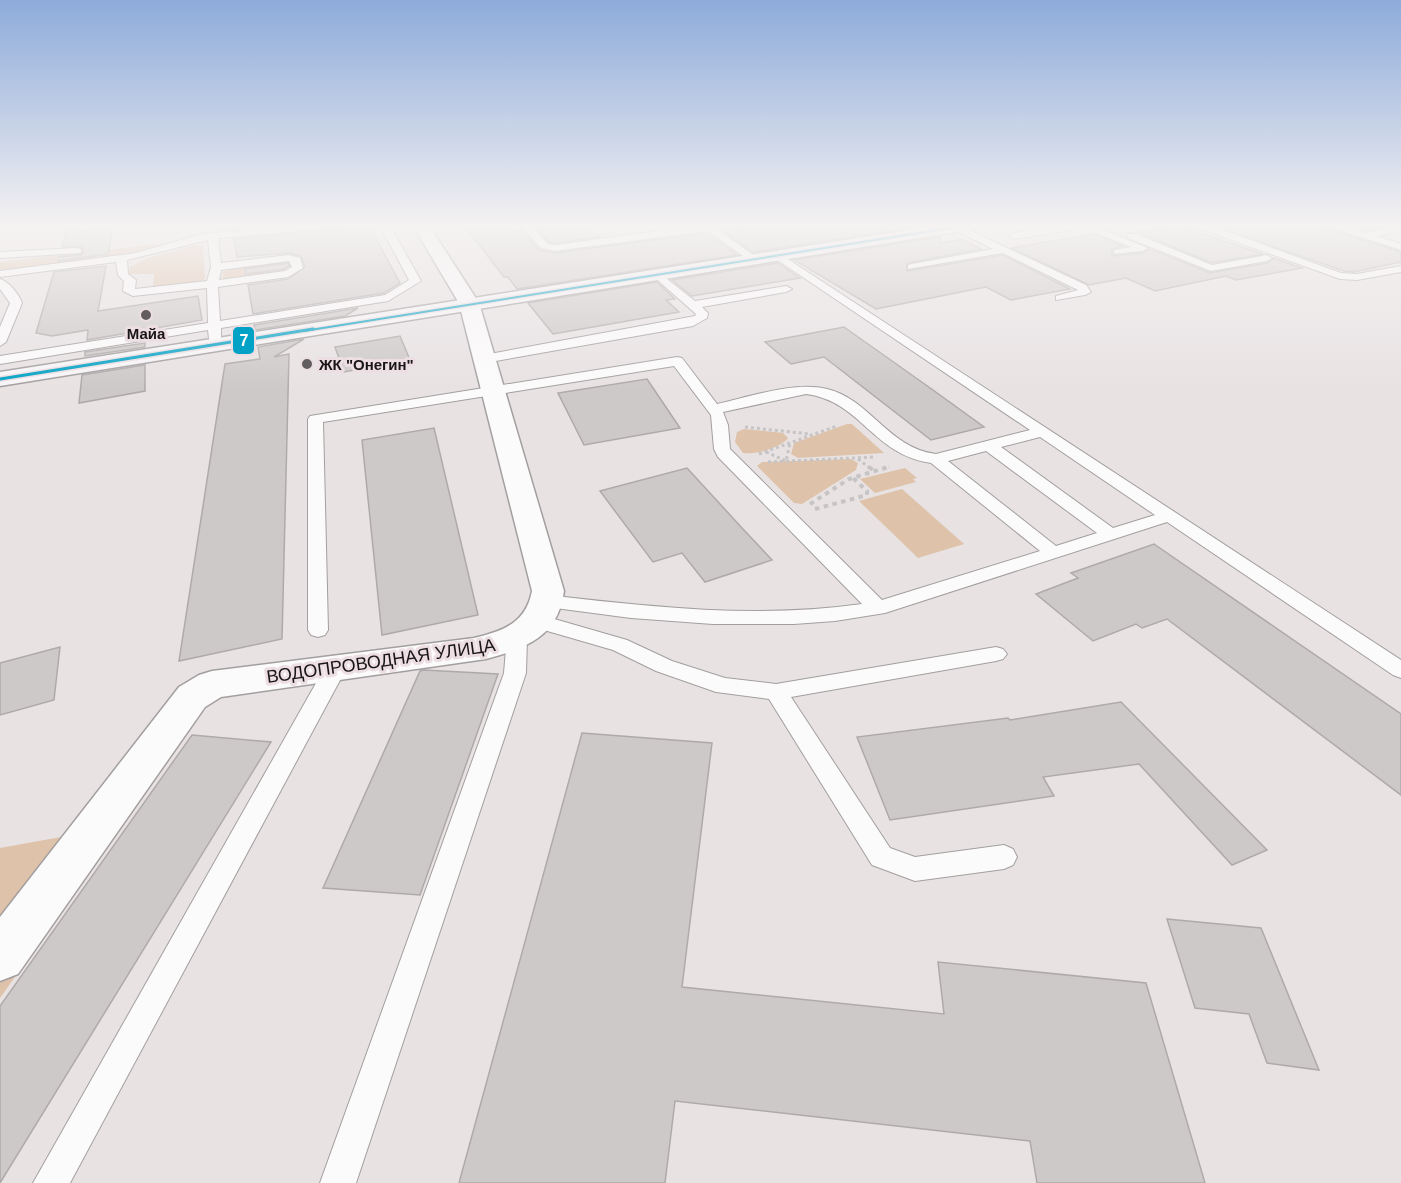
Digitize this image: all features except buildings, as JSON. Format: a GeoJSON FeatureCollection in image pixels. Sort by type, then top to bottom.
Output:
{"type":"FeatureCollection","features":[{"type":"Feature","properties":{"kind":"street"},"geometry":{"type":"LineString","coordinates":[[454,279],[469,303],[548,591],[534,620]]}},
{"type":"Feature","properties":{"kind":"street"},"geometry":{"type":"LineString","coordinates":[[0,379],[215,335],[469,303],[623,279]]}},
{"type":"Feature","properties":{"kind":"street","name":"ВОДОПРОВОДНАЯ УЛИЦА"},"geometry":{"type":"LineString","coordinates":[[0,957],[192,697],[212,685],[474,651],[498,645],[534,620]]}},
{"type":"Feature","properties":{"kind":"lane"},"geometry":{"type":"LineString","coordinates":[[130,279],[129,291],[133,293],[150,293],[248,279]]}},
{"type":"Feature","properties":{"kind":"lane"},"geometry":{"type":"LineString","coordinates":[[213,279],[215,335]]}},
{"type":"Feature","properties":{"kind":"lane"},"geometry":{"type":"LineString","coordinates":[[0,360],[215,335],[378,301],[410,285],[414,279]]}},
{"type":"Feature","properties":{"kind":"lane"},"geometry":{"type":"LineString","coordinates":[[484,359],[693,322],[701,318],[702,313],[663,279]]}},
{"type":"Feature","properties":{"kind":"lane"},"geometry":{"type":"LineString","coordinates":[[813,279],[1401,670]]}},
{"type":"Feature","properties":{"kind":"lane"},"geometry":{"type":"LineString","coordinates":[[1060,298],[1085,292],[1082,288],[1064,279]]}},
{"type":"Feature","properties":{"kind":"lane"},"geometry":{"type":"LineString","coordinates":[[0,282],[14,297],[16,303],[0,342]]}},
{"type":"Feature","properties":{"kind":"lane"},"geometry":{"type":"LineString","coordinates":[[693,305],[786,289]]}},
{"type":"Feature","properties":{"kind":"lane"},"geometry":{"type":"LineString","coordinates":[[318,630],[315,419],[677,361],[714,410],[722,425],[720,445],[724,454],[790,516],[878,608]]}},
{"type":"Feature","properties":{"kind":"lane"},"geometry":{"type":"LineString","coordinates":[[714,410],[814,389],[836,395],[862,417],[1054,553]]}},
{"type":"Feature","properties":{"kind":"lane"},"geometry":{"type":"LineString","coordinates":[[922,458],[989,446],[1042,432]]}},
{"type":"Feature","properties":{"kind":"lane"},"geometry":{"type":"LineString","coordinates":[[989,446],[1112,535]]}},
{"type":"Feature","properties":{"kind":"lane"},"geometry":{"type":"LineString","coordinates":[[534,620],[804,618],[878,608],[1169,516]]}},
{"type":"Feature","properties":{"kind":"lane"},"geometry":{"type":"LineString","coordinates":[[534,620],[620,645],[664,666],[724,686],[776,692],[996,654]]}},
{"type":"Feature","properties":{"kind":"lane"},"geometry":{"type":"LineString","coordinates":[[338,1183],[534,620]]}},
{"type":"Feature","properties":{"kind":"lane"},"geometry":{"type":"LineString","coordinates":[[51,1183],[335,669]]}},
{"type":"Feature","properties":{"kind":"lane"},"geometry":{"type":"LineString","coordinates":[[776,692],[881,857],[915,869],[1004,857]]}},
{"type":"Feature","properties":{"kind":"path"},"geometry":{"type":"LineString","coordinates":[[733,463],[862,417]]}},
{"type":"Feature","properties":{"kind":"path"},"geometry":{"type":"LineString","coordinates":[[722,425],[813,434]]}},
{"type":"Feature","properties":{"kind":"path"},"geometry":{"type":"LineString","coordinates":[[786,461],[790,442]]}},
{"type":"Feature","properties":{"kind":"path"},"geometry":{"type":"LineString","coordinates":[[766,451],[786,461]]}},
{"type":"Feature","properties":{"kind":"path"},"geometry":{"type":"LineString","coordinates":[[857,458],[874,471]]}},
{"type":"Feature","properties":{"kind":"path"},"geometry":{"type":"LineString","coordinates":[[733,463],[922,458]]}},
{"type":"Feature","properties":{"kind":"path"},"geometry":{"type":"LineString","coordinates":[[790,516],[853,478],[922,458]]}},
{"type":"Feature","properties":{"kind":"path"},"geometry":{"type":"LineString","coordinates":[[790,516],[867,495],[867,491],[853,478]]}},
{"type":"Feature","properties":{"kind":"shaded area"},"geometry":{"type":"Polygon","coordinates":[[[154,279],[205,279],[180,288],[153,287],[154,279]]]}},
{"type":"Feature","properties":{"kind":"shaded area"},"geometry":{"type":"Polygon","coordinates":[[[852,424],[884,453],[798,458],[791,454],[794,443],[852,424]]]}},
{"type":"Feature","properties":{"kind":"shaded area"},"geometry":{"type":"Polygon","coordinates":[[[744,429],[783,433],[788,438],[767,450],[743,453],[735,442],[737,432],[744,429]]]}},
{"type":"Feature","properties":{"kind":"shaded area"},"geometry":{"type":"Polygon","coordinates":[[[851,459],[858,463],[856,470],[802,504],[794,503],[757,466],[762,462],[851,459]]]}},
{"type":"Feature","properties":{"kind":"shaded area"},"geometry":{"type":"Polygon","coordinates":[[[905,468],[917,478],[913,479],[916,482],[875,493],[860,479],[905,468]]]}},
{"type":"Feature","properties":{"kind":"shaded area"},"geometry":{"type":"Polygon","coordinates":[[[902,489],[964,544],[918,558],[859,501],[902,489]]]}},
{"type":"Feature","properties":{"kind":"shaded area"},"geometry":{"type":"Polygon","coordinates":[[[122,826],[0,998],[0,848],[122,826]]]}},
{"type":"Feature","properties":{"kind":"transit line","name":"7"},"geometry":{"type":"LineString","coordinates":[[0,379],[628,279]]}},
{"type":"Feature","properties":{"kind":"place","name":"Майа"},"geometry":{"type":"Point","coordinates":[146,315]}},
{"type":"Feature","properties":{"kind":"place","name":"ЖК \"Онегин\""},"geometry":{"type":"Point","coordinates":[307,364]}}]}
